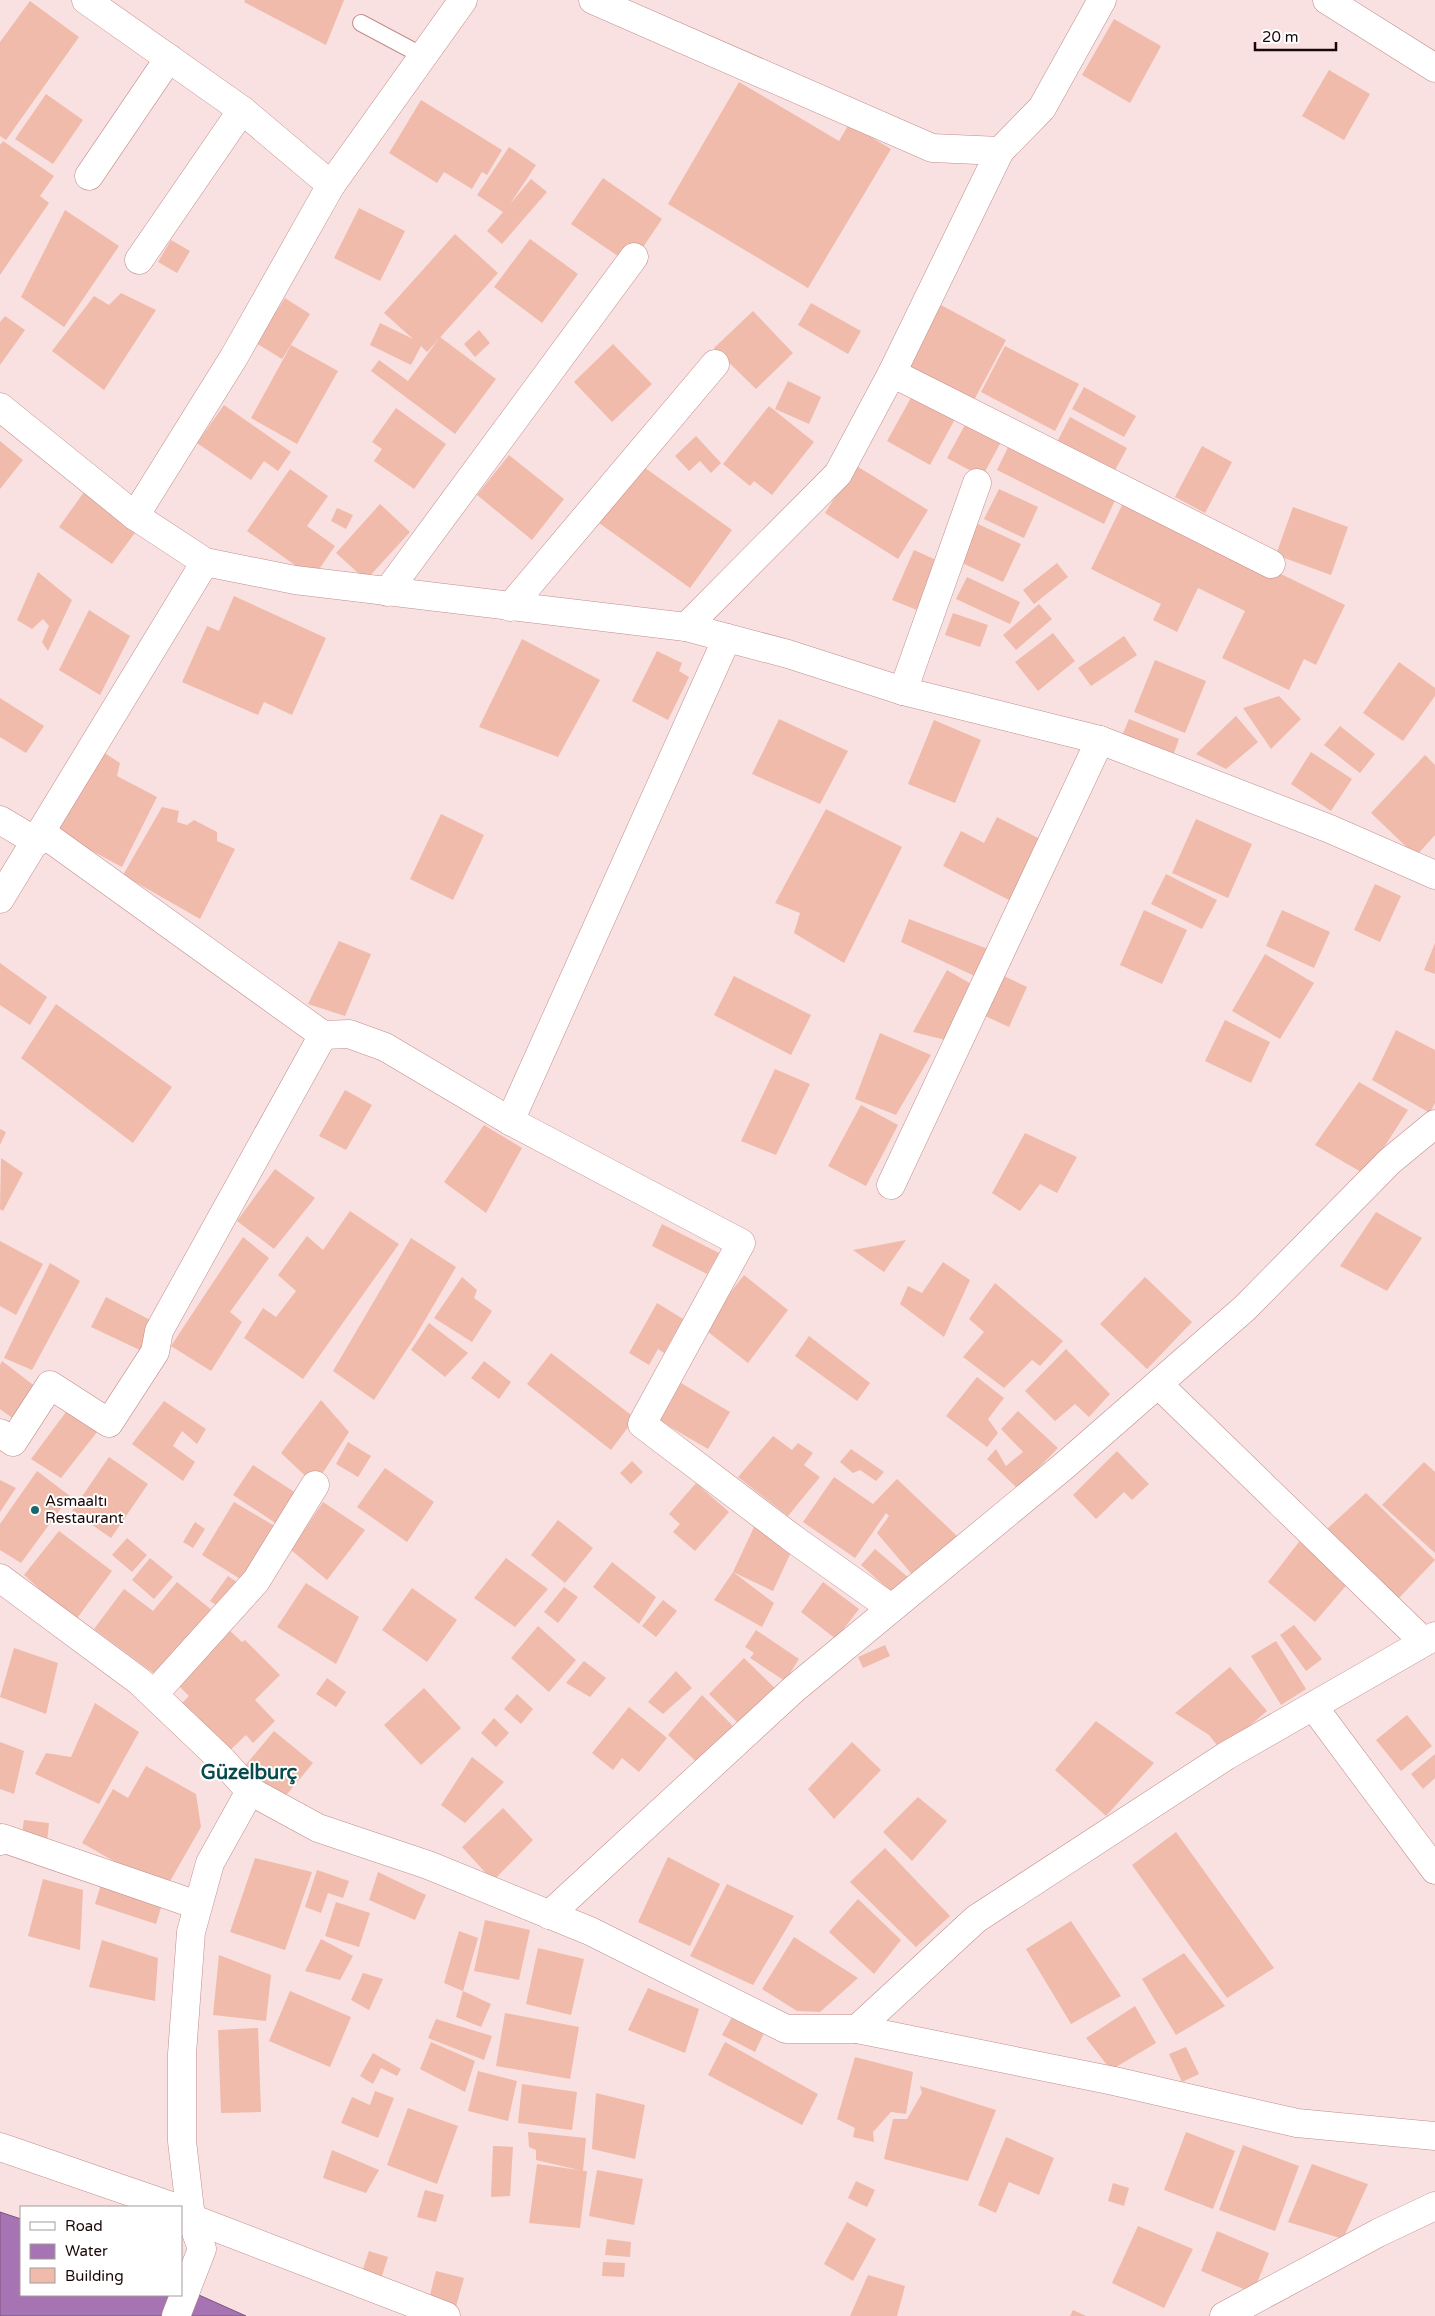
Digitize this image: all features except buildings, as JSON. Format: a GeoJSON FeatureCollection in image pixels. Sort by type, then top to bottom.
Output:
{"type":"FeatureCollection","features":[{"type":"Feature","properties":{"kind":"street"},"geometry":{"type":"LineString","coordinates":[[86,0],[242,110],[331,184]]}},
{"type":"Feature","properties":{"kind":"street"},"geometry":{"type":"LineString","coordinates":[[135,516],[234,357],[331,184],[421,55],[463,0]]}},
{"type":"Feature","properties":{"kind":"street"},"geometry":{"type":"LineString","coordinates":[[593,0],[932,148],[1000,151]]}},
{"type":"Feature","properties":{"kind":"street"},"geometry":{"type":"LineString","coordinates":[[686,627],[838,474],[892,373],[1000,151],[1042,108],[1102,0]]}},
{"type":"Feature","properties":{"kind":"street"},"geometry":{"type":"LineString","coordinates":[[1326,0],[1435,68]]}},
{"type":"Feature","properties":{"kind":"street"},"geometry":{"type":"LineString","coordinates":[[89,176],[169,58]]}},
{"type":"Feature","properties":{"kind":"street"},"geometry":{"type":"LineString","coordinates":[[139,260],[242,110]]}},
{"type":"Feature","properties":{"kind":"street"},"geometry":{"type":"LineString","coordinates":[[387,592],[634,257]]}},
{"type":"Feature","properties":{"kind":"street"},"geometry":{"type":"LineString","coordinates":[[510,607],[715,364]]}},
{"type":"Feature","properties":{"kind":"street"},"geometry":{"type":"LineString","coordinates":[[892,373],[1270,564]]}},
{"type":"Feature","properties":{"kind":"street"},"geometry":{"type":"LineString","coordinates":[[0,406],[135,516],[205,562],[295,580],[686,627],[788,654],[903,691],[1100,740],[1330,829],[1435,875]]}},
{"type":"Feature","properties":{"kind":"street"},"geometry":{"type":"LineString","coordinates":[[903,691],[977,483]]}},
{"type":"Feature","properties":{"kind":"street"},"geometry":{"type":"LineString","coordinates":[[0,899],[205,562]]}},
{"type":"Feature","properties":{"kind":"street"},"geometry":{"type":"LineString","coordinates":[[510,1121],[727,638]]}},
{"type":"Feature","properties":{"kind":"street"},"geometry":{"type":"LineString","coordinates":[[891,1185],[1100,740]]}},
{"type":"Feature","properties":{"kind":"street"},"geometry":{"type":"LineString","coordinates":[[0,820],[39,837],[323,1035],[349,1034],[385,1048],[510,1121],[741,1243],[642,1424],[795,1540],[891,1608]]}},
{"type":"Feature","properties":{"kind":"street"},"geometry":{"type":"LineString","coordinates":[[0,1433],[13,1442],[50,1385],[109,1423],[154,1352],[159,1331],[323,1035]]}},
{"type":"Feature","properties":{"kind":"street"},"geometry":{"type":"LineString","coordinates":[[550,1915],[794,1689],[1064,1466],[1245,1308],[1390,1160],[1435,1124]]}},
{"type":"Feature","properties":{"kind":"street"},"geometry":{"type":"LineString","coordinates":[[857,2029],[976,1919],[1226,1756],[1430,1639],[1158,1384]]}},
{"type":"Feature","properties":{"kind":"street"},"geometry":{"type":"LineString","coordinates":[[154,1694],[256,1580],[315,1485]]}},
{"type":"Feature","properties":{"kind":"street"},"geometry":{"type":"LineString","coordinates":[[0,1578],[139,1680],[222,1760],[250,1791],[318,1828],[428,1865],[590,1931],[786,2029],[857,2029],[1114,2081],[1297,2123],[1435,2136]]}},
{"type":"Feature","properties":{"kind":"street"},"geometry":{"type":"LineString","coordinates":[[1313,1706],[1435,1870]]}},
{"type":"Feature","properties":{"kind":"street"},"geometry":{"type":"LineString","coordinates":[[176,2316],[202,2249],[182,2212],[182,2054],[190,1932],[210,1863],[250,1791]]}},
{"type":"Feature","properties":{"kind":"street"},"geometry":{"type":"LineString","coordinates":[[0,1841],[2,1838],[197,1905]]}},
{"type":"Feature","properties":{"kind":"street"},"geometry":{"type":"LineString","coordinates":[[0,2147],[165,2206]]}},
{"type":"Feature","properties":{"kind":"street"},"geometry":{"type":"LineString","coordinates":[[1224,2316],[1378,2232],[1435,2206]]}},
{"type":"Feature","properties":{"kind":"street"},"geometry":{"type":"LineString","coordinates":[[182,2212],[446,2316]]}},
{"type":"Feature","properties":{"kind":"lane"},"geometry":{"type":"LineString","coordinates":[[361,23],[421,55]]}},
{"type":"Feature","properties":{"kind":"water"},"geometry":{"type":"Polygon","coordinates":[[[0,2212],[20,2219],[20,2296],[182,2296],[182,2287],[246,2316],[0,2316],[0,2212]]]}},
{"type":"Feature","properties":{"kind":"place","name":"Asmaaltı Restaurant"},"geometry":{"type":"Point","coordinates":[35,1510]}},
{"type":"Feature","properties":{"kind":"district","name":"Güzelburç"},"geometry":{"type":"Point","coordinates":[249,1772]}}]}
